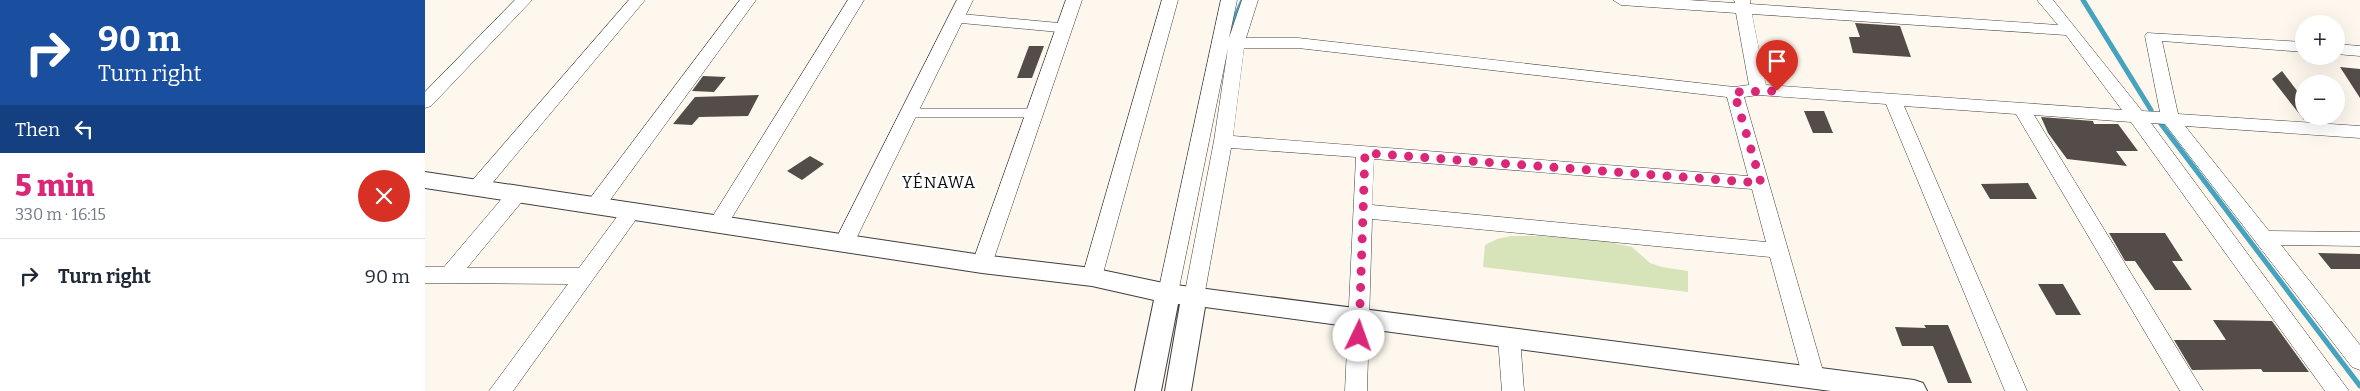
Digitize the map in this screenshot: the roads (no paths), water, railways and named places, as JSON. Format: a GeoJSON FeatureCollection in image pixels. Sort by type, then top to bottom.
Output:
{"type":"FeatureCollection","features":[{"type":"Feature","properties":{"kind":"street"},"geometry":{"type":"LineString","coordinates":[[425,102],[524,0]]}},
{"type":"Feature","properties":{"kind":"street"},"geometry":{"type":"LineString","coordinates":[[477,188],[637,0]]}},
{"type":"Feature","properties":{"kind":"street"},"geometry":{"type":"LineString","coordinates":[[595,206],[748,0]]}},
{"type":"Feature","properties":{"kind":"street"},"geometry":{"type":"LineString","coordinates":[[718,224],[856,0]]}},
{"type":"Feature","properties":{"kind":"street"},"geometry":{"type":"LineString","coordinates":[[844,243],[965,0]]}},
{"type":"Feature","properties":{"kind":"street"},"geometry":{"type":"LineString","coordinates":[[981,264],[1074,0]]}},
{"type":"Feature","properties":{"kind":"street"},"geometry":{"type":"LineString","coordinates":[[1092,277],[1170,0]]}},
{"type":"Feature","properties":{"kind":"street"},"geometry":{"type":"LineString","coordinates":[[1178,391],[1223,141],[1229,43],[1229,0]]}},
{"type":"Feature","properties":{"kind":"street"},"geometry":{"type":"LineString","coordinates":[[1148,391],[1168,293],[1229,43],[1250,0]]}},
{"type":"Feature","properties":{"kind":"street"},"geometry":{"type":"LineString","coordinates":[[1621,0],[1742,4],[2071,30]]}},
{"type":"Feature","properties":{"kind":"street"},"geometry":{"type":"LineString","coordinates":[[2045,0],[2071,30],[2137,117],[2338,391]]}},
{"type":"Feature","properties":{"kind":"street"},"geometry":{"type":"LineString","coordinates":[[1742,4],[1757,90]]}},
{"type":"Feature","properties":{"kind":"street"},"geometry":{"type":"LineString","coordinates":[[2295,46],[2153,36],[2170,118],[2360,361]]}},
{"type":"Feature","properties":{"kind":"street"},"geometry":{"type":"LineString","coordinates":[[1229,43],[1298,43],[1734,92],[1757,90],[2360,132]]}},
{"type":"Feature","properties":{"kind":"street"},"geometry":{"type":"LineString","coordinates":[[2345,50],[2360,51]]}},
{"type":"Feature","properties":{"kind":"street"},"geometry":{"type":"LineString","coordinates":[[1734,92],[1814,378]]}},
{"type":"Feature","properties":{"kind":"street"},"geometry":{"type":"LineString","coordinates":[[1893,100],[2016,391]]}},
{"type":"Feature","properties":{"kind":"street"},"geometry":{"type":"LineString","coordinates":[[2022,109],[2192,391]]}},
{"type":"Feature","properties":{"kind":"street"},"geometry":{"type":"LineString","coordinates":[[1223,141],[1761,183]]}},
{"type":"Feature","properties":{"kind":"street"},"geometry":{"type":"LineString","coordinates":[[1356,391],[1365,153]]}},
{"type":"Feature","properties":{"kind":"street"},"geometry":{"type":"LineString","coordinates":[[425,180],[981,264],[1092,277],[1194,297],[1914,391]]}},
{"type":"Feature","properties":{"kind":"street"},"geometry":{"type":"LineString","coordinates":[[449,275],[517,194]]}},
{"type":"Feature","properties":{"kind":"street"},"geometry":{"type":"LineString","coordinates":[[500,391],[631,211]]}},
{"type":"Feature","properties":{"kind":"street"},"geometry":{"type":"LineString","coordinates":[[1363,211],[1779,251]]}},
{"type":"Feature","properties":{"kind":"street"},"geometry":{"type":"LineString","coordinates":[[2265,238],[2360,239]]}},
{"type":"Feature","properties":{"kind":"street"},"geometry":{"type":"LineString","coordinates":[[425,275],[583,276]]}},
{"type":"Feature","properties":{"kind":"street"},"geometry":{"type":"LineString","coordinates":[[1509,338],[1513,391]]}},
{"type":"Feature","properties":{"kind":"lane"},"geometry":{"type":"LineString","coordinates":[[956,18],[1064,28]]}},
{"type":"Feature","properties":{"kind":"lane"},"geometry":{"type":"LineString","coordinates":[[908,114],[1034,113]]}},
{"type":"Feature","properties":{"kind":"waterway"},"geometry":{"type":"LineString","coordinates":[[1229,31],[1243,0]]}},
{"type":"Feature","properties":{"kind":"waterway"},"geometry":{"type":"LineString","coordinates":[[2083,0],[2151,110]]}},
{"type":"Feature","properties":{"kind":"waterway"},"geometry":{"type":"LineString","coordinates":[[2158,120],[2360,386]]}},
{"type":"Feature","properties":{"kind":"district","name":"YÉNAWA"},"geometry":{"type":"Point","coordinates":[939,182]}}]}
